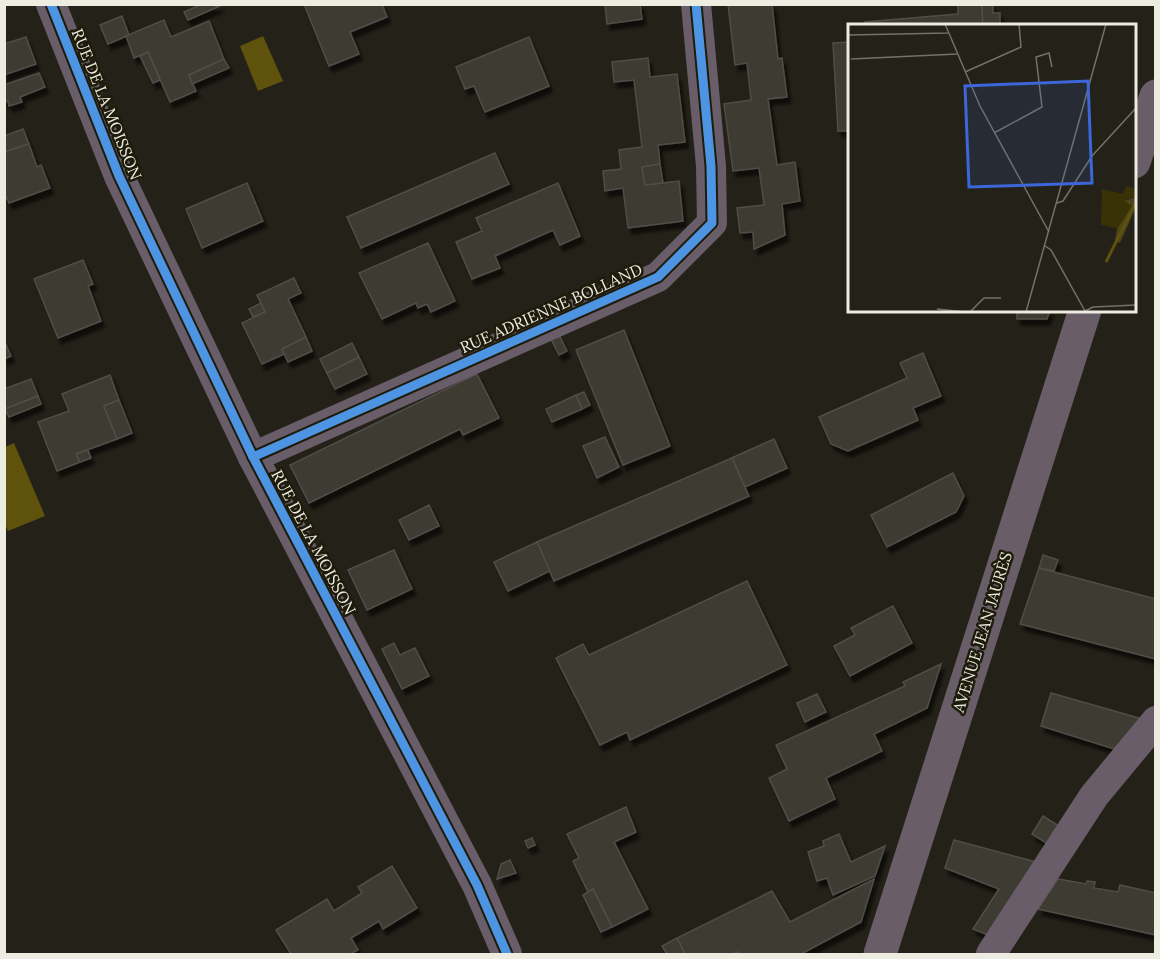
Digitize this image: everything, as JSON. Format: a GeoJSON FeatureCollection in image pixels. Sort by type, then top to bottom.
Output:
{"type":"FeatureCollection","features":[{"type":"Feature","properties":{"kind":"main road"},"geometry":{"type":"LineString","coordinates":[[1136,156],[1155,96]]}},
{"type":"Feature","properties":{"kind":"main road","name":"AVENUE JEAN JAURÈS"},"geometry":{"type":"LineString","coordinates":[[880,954],[1084,312]]}},
{"type":"Feature","properties":{"kind":"street","name":"RUE DE LA MOISSON"},"geometry":{"type":"LineString","coordinates":[[51,4],[119,176],[253,457],[477,885],[507,954]]}},
{"type":"Feature","properties":{"kind":"street","name":"RUE ADRIENNE BOLLAND"},"geometry":{"type":"LineString","coordinates":[[253,457],[658,277],[712,223],[711,165],[696,4]]}},
{"type":"Feature","properties":{"kind":"street"},"geometry":{"type":"LineString","coordinates":[[991,954],[1094,796],[1155,721]]}},
{"type":"Feature","properties":{"kind":"shaded area"},"geometry":{"type":"Polygon","coordinates":[[[263,36],[283,81],[258,91],[240,46],[263,36]]]}},
{"type":"Feature","properties":{"kind":"shaded area"},"geometry":{"type":"Polygon","coordinates":[[[14,443],[45,516],[8,531],[4,522],[5,447],[14,443]]]}},
{"type":"Feature","properties":{"kind":"building"},"geometry":{"type":"Polygon","coordinates":[[[202,4],[220,6],[188,20],[184,12],[202,4]]]}},
{"type":"Feature","properties":{"kind":"building"},"geometry":{"type":"Polygon","coordinates":[[[304,4],[382,4],[387,17],[350,32],[359,54],[329,66],[304,4]]]}},
{"type":"Feature","properties":{"kind":"building"},"geometry":{"type":"Polygon","coordinates":[[[605,4],[640,4],[642,19],[607,24],[605,4]]]}},
{"type":"Feature","properties":{"kind":"building"},"geometry":{"type":"Polygon","coordinates":[[[728,4],[772,4],[778,59],[782,58],[787,97],[768,99],[777,165],[795,162],[800,201],[782,204],[785,235],[754,249],[753,232],[740,233],[737,208],[764,205],[759,168],[733,171],[724,104],[751,100],[747,63],[735,65],[728,4]]]}},
{"type":"Feature","properties":{"kind":"building"},"geometry":{"type":"Polygon","coordinates":[[[958,4],[982,4],[983,24],[865,24],[865,22],[958,14],[958,4]]]}},
{"type":"Feature","properties":{"kind":"building"},"geometry":{"type":"Polygon","coordinates":[[[982,5],[993,5],[993,13],[1000,13],[1000,24],[983,24],[982,5]]]}},
{"type":"Feature","properties":{"kind":"building"},"geometry":{"type":"Polygon","coordinates":[[[122,16],[129,35],[108,44],[100,25],[122,16]]]}},
{"type":"Feature","properties":{"kind":"building"},"geometry":{"type":"Polygon","coordinates":[[[164,20],[171,37],[209,21],[224,59],[189,75],[196,91],[170,102],[148,52],[134,58],[126,36],[164,20]]]}},
{"type":"Feature","properties":{"kind":"building"},"geometry":{"type":"Polygon","coordinates":[[[26,37],[36,64],[4,75],[4,44],[26,37]]]}},
{"type":"Feature","properties":{"kind":"building"},"geometry":{"type":"Polygon","coordinates":[[[529,37],[549,86],[485,112],[474,86],[465,89],[456,67],[529,37]]]}},
{"type":"Feature","properties":{"kind":"building"},"geometry":{"type":"Polygon","coordinates":[[[848,42],[848,131],[838,131],[833,43],[848,42]]]}},
{"type":"Feature","properties":{"kind":"building"},"geometry":{"type":"Polygon","coordinates":[[[148,52],[160,80],[153,83],[140,56],[148,52]]]}},
{"type":"Feature","properties":{"kind":"building"},"geometry":{"type":"Polygon","coordinates":[[[648,58],[650,77],[677,74],[685,142],[658,145],[660,164],[642,167],[645,185],[679,181],[683,221],[628,228],[623,188],[605,191],[603,171],[621,169],[619,150],[642,147],[634,80],[614,82],[612,62],[648,58]]]}},
{"type":"Feature","properties":{"kind":"building"},"geometry":{"type":"Polygon","coordinates":[[[224,59],[229,68],[192,84],[189,75],[224,59]]]}},
{"type":"Feature","properties":{"kind":"building"},"geometry":{"type":"Polygon","coordinates":[[[39,73],[45,87],[20,97],[22,102],[9,106],[8,101],[4,102],[4,85],[39,73]]]}},
{"type":"Feature","properties":{"kind":"building"},"geometry":{"type":"Polygon","coordinates":[[[23,129],[29,144],[4,152],[4,136],[23,129]]]}},
{"type":"Feature","properties":{"kind":"building"},"geometry":{"type":"Polygon","coordinates":[[[29,144],[37,167],[41,165],[50,188],[9,203],[4,191],[4,152],[29,144]]]}},
{"type":"Feature","properties":{"kind":"building"},"geometry":{"type":"Polygon","coordinates":[[[495,153],[509,184],[361,248],[347,217],[495,153]]]}},
{"type":"Feature","properties":{"kind":"building"},"geometry":{"type":"Polygon","coordinates":[[[660,164],[663,183],[645,185],[642,167],[660,164]]]}},
{"type":"Feature","properties":{"kind":"building"},"geometry":{"type":"Polygon","coordinates":[[[247,183],[263,221],[202,248],[186,209],[247,183]]]}},
{"type":"Feature","properties":{"kind":"building"},"geometry":{"type":"Polygon","coordinates":[[[558,183],[580,236],[560,245],[553,230],[495,256],[500,268],[472,279],[456,242],[482,231],[476,218],[558,183]]]}},
{"type":"Feature","properties":{"kind":"building"},"geometry":{"type":"Polygon","coordinates":[[[428,243],[455,301],[431,312],[427,304],[418,308],[416,303],[382,319],[359,273],[428,243]]]}},
{"type":"Feature","properties":{"kind":"building"},"geometry":{"type":"Polygon","coordinates":[[[83,260],[93,284],[88,286],[101,321],[58,338],[34,279],[83,260]]]}},
{"type":"Feature","properties":{"kind":"building"},"geometry":{"type":"Polygon","coordinates":[[[294,278],[301,293],[288,299],[306,337],[282,349],[284,354],[262,364],[242,323],[265,312],[257,295],[294,278]]]}},
{"type":"Feature","properties":{"kind":"building"},"geometry":{"type":"Polygon","coordinates":[[[261,303],[265,312],[253,317],[249,309],[261,303]]]}},
{"type":"Feature","properties":{"kind":"building"},"geometry":{"type":"Polygon","coordinates":[[[1017,312],[1049,312],[1047,319],[1017,319],[1017,312]]]}},
{"type":"Feature","properties":{"kind":"building"},"geometry":{"type":"Polygon","coordinates":[[[624,330],[670,446],[623,465],[576,350],[624,330]]]}},
{"type":"Feature","properties":{"kind":"building"},"geometry":{"type":"Polygon","coordinates":[[[559,335],[567,351],[559,355],[551,339],[559,335]]]}},
{"type":"Feature","properties":{"kind":"building"},"geometry":{"type":"Polygon","coordinates":[[[306,337],[312,351],[288,362],[282,349],[306,337]]]}},
{"type":"Feature","properties":{"kind":"building"},"geometry":{"type":"Polygon","coordinates":[[[4,340],[11,356],[4,359],[4,340]]]}},
{"type":"Feature","properties":{"kind":"building"},"geometry":{"type":"Polygon","coordinates":[[[352,343],[359,357],[327,373],[320,359],[352,343]]]}},
{"type":"Feature","properties":{"kind":"building"},"geometry":{"type":"Polygon","coordinates":[[[923,353],[941,396],[913,408],[918,420],[848,451],[831,444],[819,417],[907,378],[900,363],[923,353]]]}},
{"type":"Feature","properties":{"kind":"building"},"geometry":{"type":"Polygon","coordinates":[[[359,357],[367,374],[335,389],[327,373],[359,357]]]}},
{"type":"Feature","properties":{"kind":"building"},"geometry":{"type":"Polygon","coordinates":[[[477,374],[499,418],[463,435],[460,429],[309,503],[290,465],[477,374]]]}},
{"type":"Feature","properties":{"kind":"building"},"geometry":{"type":"Polygon","coordinates":[[[110,375],[119,400],[104,406],[117,439],[76,454],[80,462],[57,471],[38,422],[69,411],[62,394],[110,375]]]}},
{"type":"Feature","properties":{"kind":"building"},"geometry":{"type":"Polygon","coordinates":[[[31,379],[38,396],[5,409],[4,389],[31,379]]]}},
{"type":"Feature","properties":{"kind":"building"},"geometry":{"type":"Polygon","coordinates":[[[584,392],[590,405],[582,409],[576,395],[584,392]]]}},
{"type":"Feature","properties":{"kind":"building"},"geometry":{"type":"Polygon","coordinates":[[[576,395],[582,409],[552,422],[546,409],[576,395]]]}},
{"type":"Feature","properties":{"kind":"building"},"geometry":{"type":"Polygon","coordinates":[[[38,396],[41,404],[9,417],[5,409],[38,396]]]}},
{"type":"Feature","properties":{"kind":"building"},"geometry":{"type":"Polygon","coordinates":[[[119,400],[132,433],[117,439],[104,406],[119,400]]]}},
{"type":"Feature","properties":{"kind":"building"},"geometry":{"type":"Polygon","coordinates":[[[605,437],[619,467],[597,478],[583,446],[605,437]]]}},
{"type":"Feature","properties":{"kind":"building"},"geometry":{"type":"Polygon","coordinates":[[[774,439],[787,468],[745,487],[732,458],[774,439]]]}},
{"type":"Feature","properties":{"kind":"building"},"geometry":{"type":"Polygon","coordinates":[[[88,450],[91,458],[80,462],[76,454],[88,450]]]}},
{"type":"Feature","properties":{"kind":"building"},"geometry":{"type":"Polygon","coordinates":[[[732,458],[749,496],[554,581],[537,542],[732,458]]]}},
{"type":"Feature","properties":{"kind":"building"},"geometry":{"type":"Polygon","coordinates":[[[953,473],[964,496],[956,512],[887,547],[871,515],[953,473]]]}},
{"type":"Feature","properties":{"kind":"building"},"geometry":{"type":"Polygon","coordinates":[[[429,505],[439,526],[409,540],[399,520],[429,505]]]}},
{"type":"Feature","properties":{"kind":"building"},"geometry":{"type":"Polygon","coordinates":[[[537,542],[550,571],[508,591],[494,562],[537,542]]]}},
{"type":"Feature","properties":{"kind":"building"},"geometry":{"type":"Polygon","coordinates":[[[394,550],[412,589],[367,610],[348,570],[394,550]]]}},
{"type":"Feature","properties":{"kind":"building"},"geometry":{"type":"Polygon","coordinates":[[[1043,555],[1058,560],[1054,571],[1039,568],[1043,555]]]}},
{"type":"Feature","properties":{"kind":"building"},"geometry":{"type":"Polygon","coordinates":[[[1039,568],[1156,599],[1156,659],[1020,624],[1039,568]]]}},
{"type":"Feature","properties":{"kind":"building"},"geometry":{"type":"Polygon","coordinates":[[[747,581],[787,665],[630,740],[627,732],[600,745],[556,658],[583,644],[589,655],[747,581]]]}},
{"type":"Feature","properties":{"kind":"building"},"geometry":{"type":"Polygon","coordinates":[[[893,606],[912,643],[850,676],[834,646],[855,635],[851,628],[893,606]]]}},
{"type":"Feature","properties":{"kind":"building"},"geometry":{"type":"Polygon","coordinates":[[[394,643],[400,655],[415,648],[429,676],[402,689],[382,649],[394,643]]]}},
{"type":"Feature","properties":{"kind":"building"},"geometry":{"type":"Polygon","coordinates":[[[941,664],[927,708],[874,734],[882,751],[826,778],[835,799],[789,821],[769,778],[787,769],[776,745],[905,686],[903,682],[941,664]]]}},
{"type":"Feature","properties":{"kind":"building"},"geometry":{"type":"Polygon","coordinates":[[[1051,693],[1142,719],[1114,749],[1041,726],[1051,693]]]}},
{"type":"Feature","properties":{"kind":"building"},"geometry":{"type":"Polygon","coordinates":[[[817,694],[826,712],[805,722],[797,703],[817,694]]]}},
{"type":"Feature","properties":{"kind":"building"},"geometry":{"type":"Polygon","coordinates":[[[626,807],[636,832],[614,842],[648,909],[612,927],[593,889],[588,892],[573,861],[579,858],[567,834],[626,807]]]}},
{"type":"Feature","properties":{"kind":"building"},"geometry":{"type":"Polygon","coordinates":[[[1043,816],[1062,828],[1051,846],[1032,834],[1043,816]]]}},
{"type":"Feature","properties":{"kind":"building"},"geometry":{"type":"Polygon","coordinates":[[[839,834],[851,862],[885,846],[875,876],[833,895],[827,878],[817,881],[808,852],[824,846],[823,841],[839,834]]]}},
{"type":"Feature","properties":{"kind":"building"},"geometry":{"type":"Polygon","coordinates":[[[532,838],[535,845],[528,848],[525,841],[532,838]]]}},
{"type":"Feature","properties":{"kind":"building"},"geometry":{"type":"Polygon","coordinates":[[[954,840],[1040,863],[993,937],[973,929],[999,889],[945,868],[954,840]]]}},
{"type":"Feature","properties":{"kind":"building"},"geometry":{"type":"Polygon","coordinates":[[[510,860],[516,873],[497,879],[501,864],[510,860]]]}},
{"type":"Feature","properties":{"kind":"building"},"geometry":{"type":"Polygon","coordinates":[[[392,866],[417,908],[383,929],[379,921],[351,938],[358,950],[350,954],[291,954],[276,930],[327,899],[334,911],[362,893],[358,887],[392,866]]]}},
{"type":"Feature","properties":{"kind":"building"},"geometry":{"type":"Polygon","coordinates":[[[874,879],[861,922],[801,954],[739,954],[738,952],[685,954],[677,938],[772,891],[790,922],[874,879]]]}},
{"type":"Feature","properties":{"kind":"building"},"geometry":{"type":"Polygon","coordinates":[[[1058,879],[1086,884],[1087,881],[1095,882],[1094,888],[1118,892],[1120,885],[1156,893],[1156,935],[1038,909],[1058,879]]]}},
{"type":"Feature","properties":{"kind":"building"},"geometry":{"type":"Polygon","coordinates":[[[593,889],[612,927],[601,932],[583,895],[593,889]]]}},
{"type":"Feature","properties":{"kind":"building"},"geometry":{"type":"Polygon","coordinates":[[[677,938],[685,954],[667,954],[662,946],[677,938]]]}},
{"type":"Feature","properties":{"kind":"cycle path"},"geometry":{"type":"LineString","coordinates":[[51,4],[119,176],[253,457],[477,885],[507,954]]}},
{"type":"Feature","properties":{"kind":"cycle path"},"geometry":{"type":"LineString","coordinates":[[253,457],[658,277],[712,223],[711,166],[696,4]]}}]}
